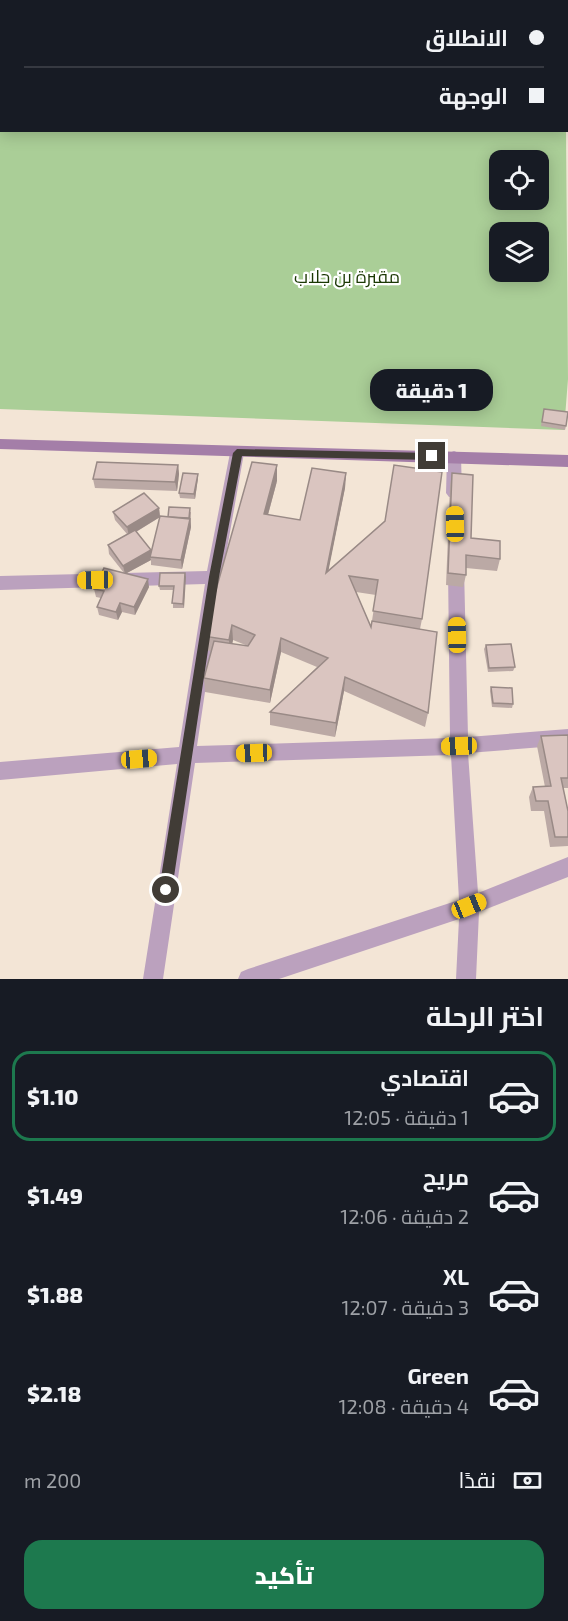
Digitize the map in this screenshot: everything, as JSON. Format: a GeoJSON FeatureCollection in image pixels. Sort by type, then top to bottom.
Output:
{"type":"FeatureCollection","features":[{"type":"Feature","properties":{"kind":"street"},"geometry":{"type":"LineString","coordinates":[[0,444],[237,453],[568,461]]}},
{"type":"Feature","properties":{"kind":"street"},"geometry":{"type":"LineString","coordinates":[[153,979],[185,755],[237,453]]}},
{"type":"Feature","properties":{"kind":"street"},"geometry":{"type":"LineString","coordinates":[[454,457],[455,514]]}},
{"type":"Feature","properties":{"kind":"street"},"geometry":{"type":"LineString","coordinates":[[455,549],[459,746],[469,906],[466,979]]}},
{"type":"Feature","properties":{"kind":"street"},"geometry":{"type":"LineString","coordinates":[[0,583],[214,577]]}},
{"type":"Feature","properties":{"kind":"street"},"geometry":{"type":"LineString","coordinates":[[0,771],[185,755],[459,746],[568,737]]}},
{"type":"Feature","properties":{"kind":"street"},"geometry":{"type":"LineString","coordinates":[[248,979],[469,906],[568,867]]}},
{"type":"Feature","properties":{"kind":"green space","name":"مقبرة بن جلاب"},"geometry":{"type":"Polygon","coordinates":[[[0,132],[566,132],[568,379],[564,430],[0,409],[0,132]]]}},
{"type":"Feature","properties":{"kind":"building"},"geometry":{"type":"Polygon","coordinates":[[[544,409],[568,412],[566,426],[542,422],[544,409]]]}},
{"type":"Feature","properties":{"kind":"building"},"geometry":{"type":"Polygon","coordinates":[[[97,462],[178,465],[175,482],[93,479],[97,462]]]}},
{"type":"Feature","properties":{"kind":"building"},"geometry":{"type":"Polygon","coordinates":[[[252,462],[277,465],[264,514],[300,520],[312,468],[346,473],[326,573],[385,521],[394,465],[442,472],[422,619],[373,611],[378,580],[349,576],[371,627],[372,621],[437,632],[428,713],[345,677],[336,723],[270,712],[328,658],[281,638],[270,690],[204,678],[214,641],[248,646],[255,635],[232,625],[229,640],[203,636],[252,462]]]}},
{"type":"Feature","properties":{"kind":"building"},"geometry":{"type":"Polygon","coordinates":[[[183,473],[198,474],[194,494],[179,493],[183,473]]]}},
{"type":"Feature","properties":{"kind":"building"},"geometry":{"type":"Polygon","coordinates":[[[452,473],[473,475],[471,538],[500,541],[500,559],[466,555],[466,575],[448,573],[452,473]]]}},
{"type":"Feature","properties":{"kind":"building"},"geometry":{"type":"Polygon","coordinates":[[[144,493],[159,508],[127,527],[113,512],[144,493]]]}},
{"type":"Feature","properties":{"kind":"building"},"geometry":{"type":"Polygon","coordinates":[[[169,507],[190,508],[189,518],[168,517],[169,507]]]}},
{"type":"Feature","properties":{"kind":"building"},"geometry":{"type":"Polygon","coordinates":[[[160,516],[190,519],[181,560],[150,557],[160,516]]]}},
{"type":"Feature","properties":{"kind":"building"},"geometry":{"type":"Polygon","coordinates":[[[135,530],[151,550],[123,566],[108,545],[135,530]]]}},
{"type":"Feature","properties":{"kind":"building"},"geometry":{"type":"Polygon","coordinates":[[[104,568],[148,579],[134,607],[120,603],[116,612],[97,607],[104,591],[94,589],[104,568]]]}},
{"type":"Feature","properties":{"kind":"building"},"geometry":{"type":"Polygon","coordinates":[[[160,573],[185,573],[183,604],[172,603],[174,586],[159,586],[160,573]]]}},
{"type":"Feature","properties":{"kind":"building"},"geometry":{"type":"Polygon","coordinates":[[[511,644],[515,667],[489,668],[486,645],[511,644]]]}},
{"type":"Feature","properties":{"kind":"building"},"geometry":{"type":"Polygon","coordinates":[[[491,687],[512,688],[513,704],[493,703],[491,687]]]}},
{"type":"Feature","properties":{"kind":"building"},"geometry":{"type":"Polygon","coordinates":[[[568,735],[568,778],[561,778],[568,811],[568,837],[555,837],[548,801],[536,801],[533,787],[551,786],[541,736],[568,735]]]}},
{"type":"Feature","properties":{"kind":"route"},"geometry":{"type":"LineString","coordinates":[[166,890],[185,755],[237,453],[432,456]]}}]}
